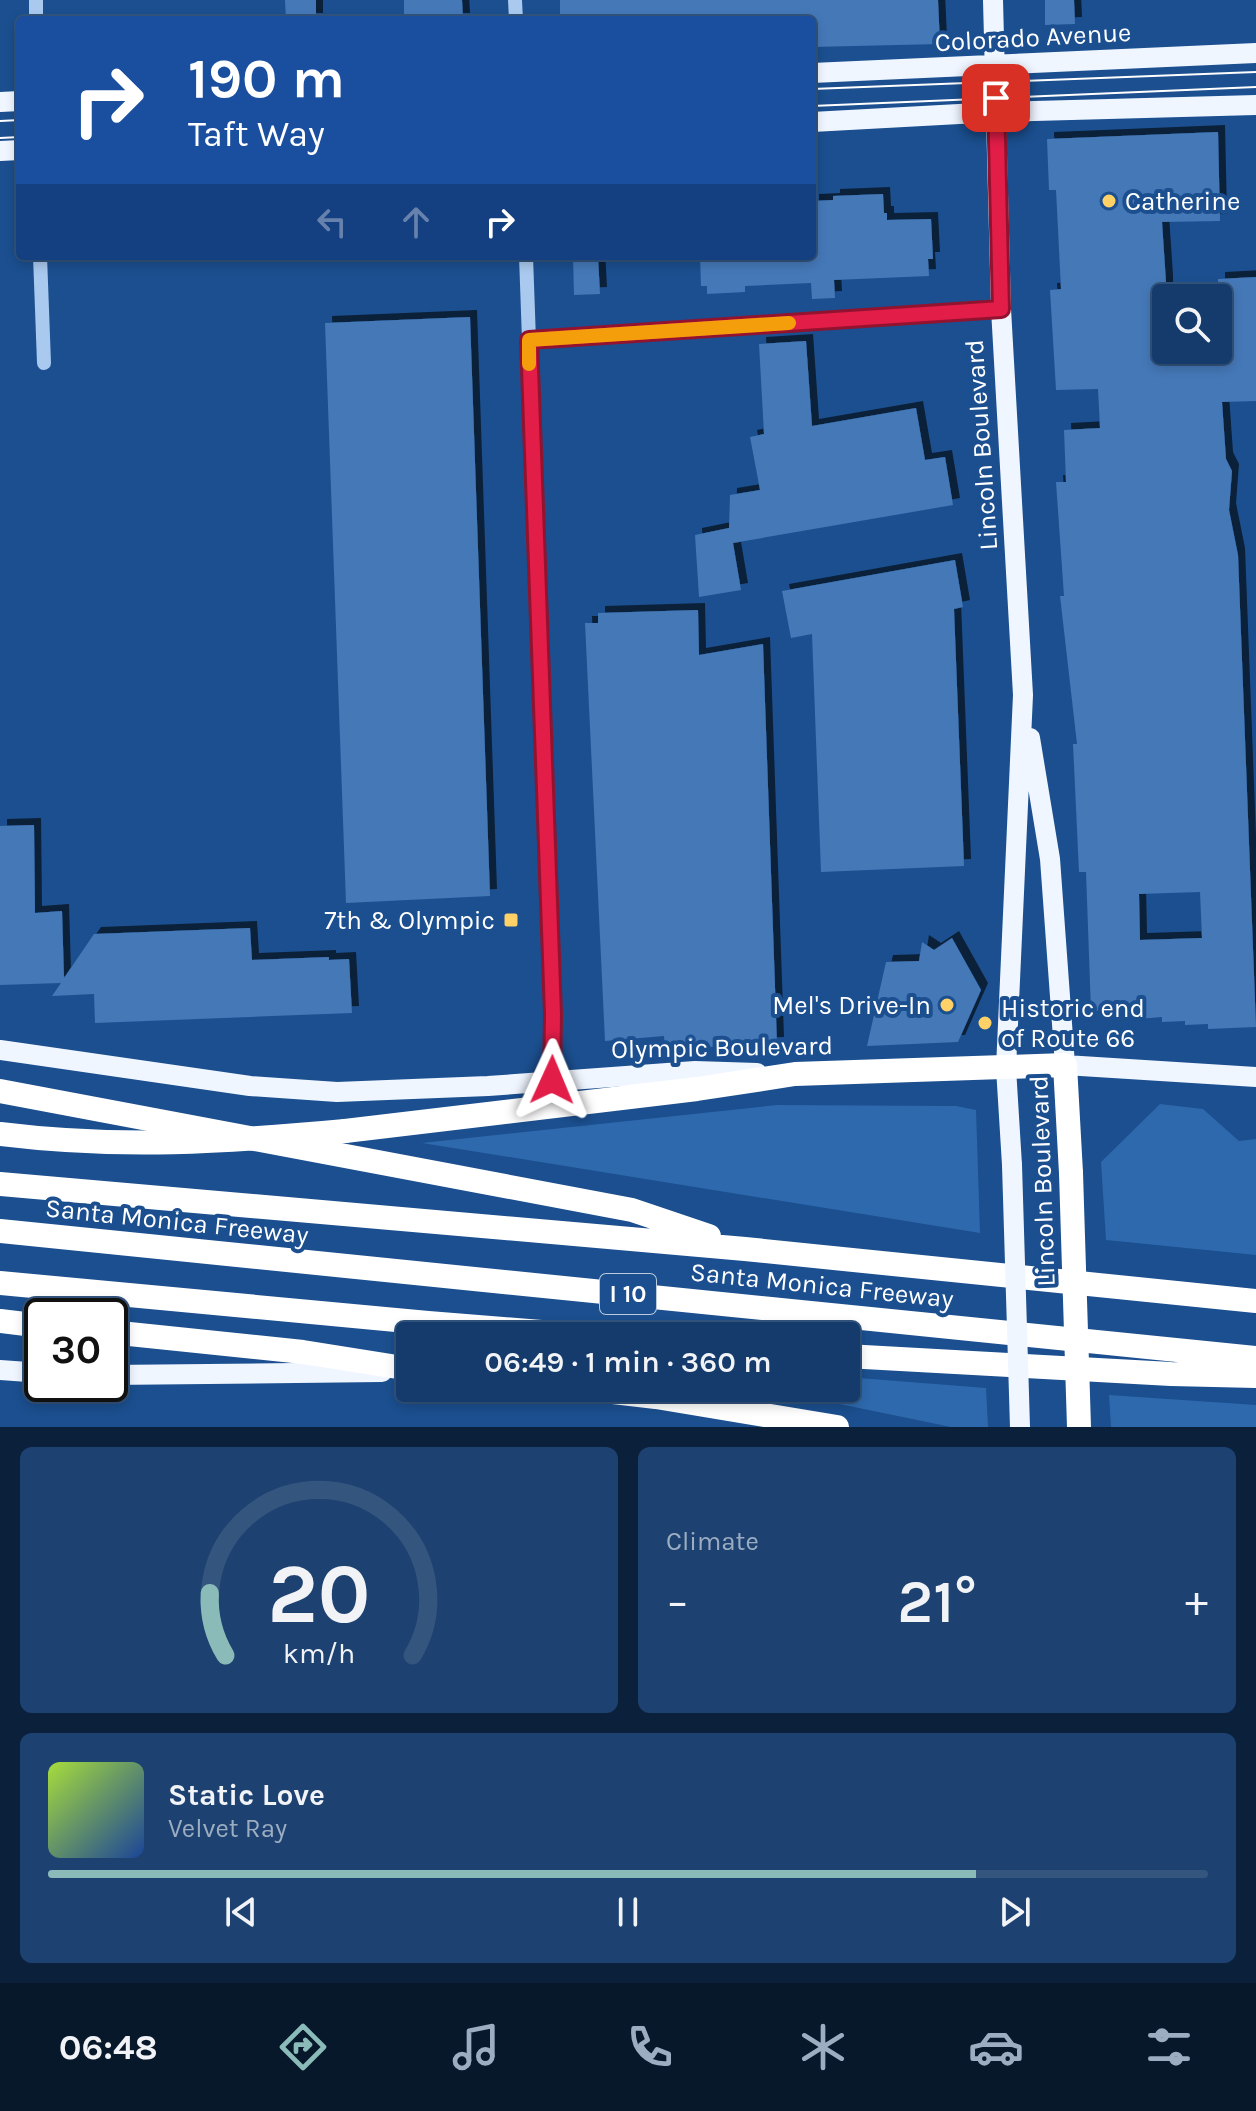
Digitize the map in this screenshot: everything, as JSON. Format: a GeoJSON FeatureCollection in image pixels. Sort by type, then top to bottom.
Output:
{"type":"FeatureCollection","features":[{"type":"Feature","properties":{"kind":"highway","name":"Olympic Boulevard"},"geometry":{"type":"LineString","coordinates":[[795,1074],[1065,1065]]}},
{"type":"Feature","properties":{"kind":"highway","name":"Lincoln Boulevard"},"geometry":{"type":"LineString","coordinates":[[1065,1065],[1079,1427]]}},
{"type":"Feature","properties":{"kind":"highway"},"geometry":{"type":"LineString","coordinates":[[0,1134],[133,1145],[220,1142],[345,1131],[697,1089],[795,1074]]}},
{"type":"Feature","properties":{"kind":"highway"},"geometry":{"type":"LineString","coordinates":[[0,1091],[632,1210],[745,1249]]}},
{"type":"Feature","properties":{"kind":"highway","name":"Santa Monica Freeway"},"geometry":{"type":"LineString","coordinates":[[0,1184],[745,1249],[1256,1301]]}},
{"type":"Feature","properties":{"kind":"highway","name":"Santa Monica Freeway"},"geometry":{"type":"LineString","coordinates":[[0,1231],[1256,1358]]}},
{"type":"Feature","properties":{"kind":"highway"},"geometry":{"type":"LineString","coordinates":[[0,1283],[433,1322]]}},
{"type":"Feature","properties":{"kind":"highway"},"geometry":{"type":"LineString","coordinates":[[0,1321],[24,1324]]}},
{"type":"Feature","properties":{"kind":"highway"},"geometry":{"type":"LineString","coordinates":[[128,1334],[303,1352],[396,1368]]}},
{"type":"Feature","properties":{"kind":"highway"},"geometry":{"type":"LineString","coordinates":[[860,1357],[1256,1376]]}},
{"type":"Feature","properties":{"kind":"highway"},"geometry":{"type":"LineString","coordinates":[[689,1402],[837,1427]]}},
{"type":"Feature","properties":{"kind":"main road","name":"Lincoln Boulevard"},"geometry":{"type":"LineString","coordinates":[[993,0],[1001,309],[1023,695],[1006,1068],[1020,1427]]}},
{"type":"Feature","properties":{"kind":"main road","name":"Colorado Avenue"},"geometry":{"type":"LineString","coordinates":[[816,73],[1256,53]]}},
{"type":"Feature","properties":{"kind":"main road"},"geometry":{"type":"LineString","coordinates":[[816,122],[996,112],[1256,105]]}},
{"type":"Feature","properties":{"kind":"main road","name":"Lincoln Boulevard"},"geometry":{"type":"LineString","coordinates":[[1023,695],[1050,859],[1065,1065]]}},
{"type":"Feature","properties":{"kind":"main road","name":"Olympic Boulevard"},"geometry":{"type":"LineString","coordinates":[[0,1050],[250,1086],[337,1092],[488,1086],[695,1071],[795,1074]]}},
{"type":"Feature","properties":{"kind":"main road","name":"Olympic Boulevard"},"geometry":{"type":"LineString","coordinates":[[1065,1065],[1256,1077]]}},
{"type":"Feature","properties":{"kind":"main road"},"geometry":{"type":"LineString","coordinates":[[0,1370],[24,1372]]}},
{"type":"Feature","properties":{"kind":"main road"},"geometry":{"type":"LineString","coordinates":[[128,1375],[396,1370]]}},
{"type":"Feature","properties":{"kind":"street"},"geometry":{"type":"LineString","coordinates":[[40,260],[44,363]]}},
{"type":"Feature","properties":{"kind":"street"},"geometry":{"type":"LineString","coordinates":[[526,260],[553,1014],[552,1080]]}},
{"type":"Feature","properties":{"kind":"street"},"geometry":{"type":"LineString","coordinates":[[529,340],[1001,309]]}},
{"type":"Feature","properties":{"kind":"shaded area"},"geometry":{"type":"Polygon","coordinates":[[[1160,1104],[1203,1109],[1239,1141],[1256,1139],[1256,1255],[1106,1240],[1101,1162],[1160,1104]]]}},
{"type":"Feature","properties":{"kind":"shaded area"},"geometry":{"type":"Polygon","coordinates":[[[777,1105],[956,1106],[976,1110],[980,1233],[422,1143],[777,1105]]]}},
{"type":"Feature","properties":{"kind":"shaded area"},"geometry":{"type":"Polygon","coordinates":[[[860,1378],[986,1388],[988,1427],[951,1427],[830,1402],[860,1402],[860,1378]]]}},
{"type":"Feature","properties":{"kind":"shaded area"},"geometry":{"type":"Polygon","coordinates":[[[1109,1395],[1256,1405],[1256,1427],[1111,1427],[1109,1395]]]}},
{"type":"Feature","properties":{"kind":"building"},"geometry":{"type":"Polygon","coordinates":[[[285,0],[316,0],[316,16],[286,16],[285,0]]]}},
{"type":"Feature","properties":{"kind":"building"},"geometry":{"type":"Polygon","coordinates":[[[404,0],[462,0],[463,16],[404,16],[404,0]]]}},
{"type":"Feature","properties":{"kind":"building"},"geometry":{"type":"Polygon","coordinates":[[[560,0],[938,0],[940,44],[816,47],[816,16],[560,16],[560,0]]]}},
{"type":"Feature","properties":{"kind":"building"},"geometry":{"type":"Polygon","coordinates":[[[1045,0],[1074,0],[1075,24],[1045,25],[1045,0]]]}},
{"type":"Feature","properties":{"kind":"building"},"geometry":{"type":"Polygon","coordinates":[[[1218,132],[1220,221],[1162,222],[1166,284],[1152,284],[1152,364],[1232,364],[1232,284],[1218,284],[1218,279],[1256,277],[1256,401],[1222,402],[1226,459],[1232,471],[1229,510],[1238,555],[1256,1027],[1208,1029],[1208,1024],[1162,1022],[1162,1017],[1138,1019],[1138,1014],[1114,1015],[1114,1010],[1091,1011],[1086,872],[1079,872],[1073,744],[1077,744],[1060,596],[1064,596],[1056,482],[1066,482],[1064,430],[1100,428],[1098,389],[1056,390],[1050,290],[1061,289],[1056,190],[1049,190],[1047,139],[1218,132]],[[1200,892],[1139,894],[1140,940],[1202,938],[1200,892]]]}},
{"type":"Feature","properties":{"kind":"building"},"geometry":{"type":"Polygon","coordinates":[[[883,194],[887,220],[931,219],[933,259],[928,259],[929,276],[834,280],[835,298],[812,299],[811,283],[745,286],[745,292],[707,294],[707,286],[701,286],[700,260],[816,260],[816,201],[833,200],[833,196],[883,194]]]}},
{"type":"Feature","properties":{"kind":"building"},"geometry":{"type":"Polygon","coordinates":[[[573,260],[598,260],[600,294],[574,295],[573,260]]]}},
{"type":"Feature","properties":{"kind":"building"},"geometry":{"type":"Polygon","coordinates":[[[470,317],[490,896],[346,903],[325,323],[470,317]]]}},
{"type":"Feature","properties":{"kind":"building"},"geometry":{"type":"Polygon","coordinates":[[[806,341],[812,426],[916,408],[925,460],[945,457],[953,505],[733,543],[741,590],[699,597],[695,535],[729,528],[730,495],[760,490],[750,437],[764,434],[759,344],[806,341]]]}},
{"type":"Feature","properties":{"kind":"building"},"geometry":{"type":"Polygon","coordinates":[[[955,560],[963,607],[954,609],[964,866],[821,872],[812,634],[791,638],[782,591],[955,560]]]}},
{"type":"Feature","properties":{"kind":"building"},"geometry":{"type":"Polygon","coordinates":[[[698,610],[699,655],[763,644],[777,1044],[665,1049],[664,1036],[605,1041],[585,623],[598,623],[598,613],[698,610]]]}},
{"type":"Feature","properties":{"kind":"building"},"geometry":{"type":"Polygon","coordinates":[[[34,825],[35,913],[62,911],[64,978],[94,934],[250,928],[252,960],[349,959],[352,1013],[95,1023],[94,994],[52,996],[61,983],[0,985],[0,826],[34,825]]]}},
{"type":"Feature","properties":{"kind":"building"},"geometry":{"type":"Polygon","coordinates":[[[952,938],[981,990],[958,1042],[867,1046],[886,962],[919,961],[922,942],[934,950],[952,938]]]}},
{"type":"Feature","properties":{"kind":"tram line"},"geometry":{"type":"LineString","coordinates":[[816,89],[1256,72]]}},
{"type":"Feature","properties":{"kind":"tram line"},"geometry":{"type":"LineString","coordinates":[[816,106],[1256,87]]}},
{"type":"Feature","properties":{"kind":"tram line"},"geometry":{"type":"LineString","coordinates":[[0,121],[16,120]]}},
{"type":"Feature","properties":{"kind":"tram line"},"geometry":{"type":"LineString","coordinates":[[0,138],[16,137]]}},
{"type":"Feature","properties":{"kind":"slow traffic"},"geometry":{"type":"LineString","coordinates":[[529,364],[529,340],[789,323]]}},
{"type":"Feature","properties":{"kind":"place","name":"Catherine"},"geometry":{"type":"Point","coordinates":[1109,201]}},
{"type":"Feature","properties":{"kind":"place","name":"7th & Olympic"},"geometry":{"type":"Point","coordinates":[511,920]}},
{"type":"Feature","properties":{"kind":"place","name":"Mel's Drive-In"},"geometry":{"type":"Point","coordinates":[947,1005]}},
{"type":"Feature","properties":{"kind":"place","name":"Historic end of Route 66"},"geometry":{"type":"Point","coordinates":[985,1023]}},
{"type":"Feature","properties":{"kind":"route"},"geometry":{"type":"LineString","coordinates":[[552,1080],[553,1014],[529,340],[1001,309],[996,98]]}}]}
